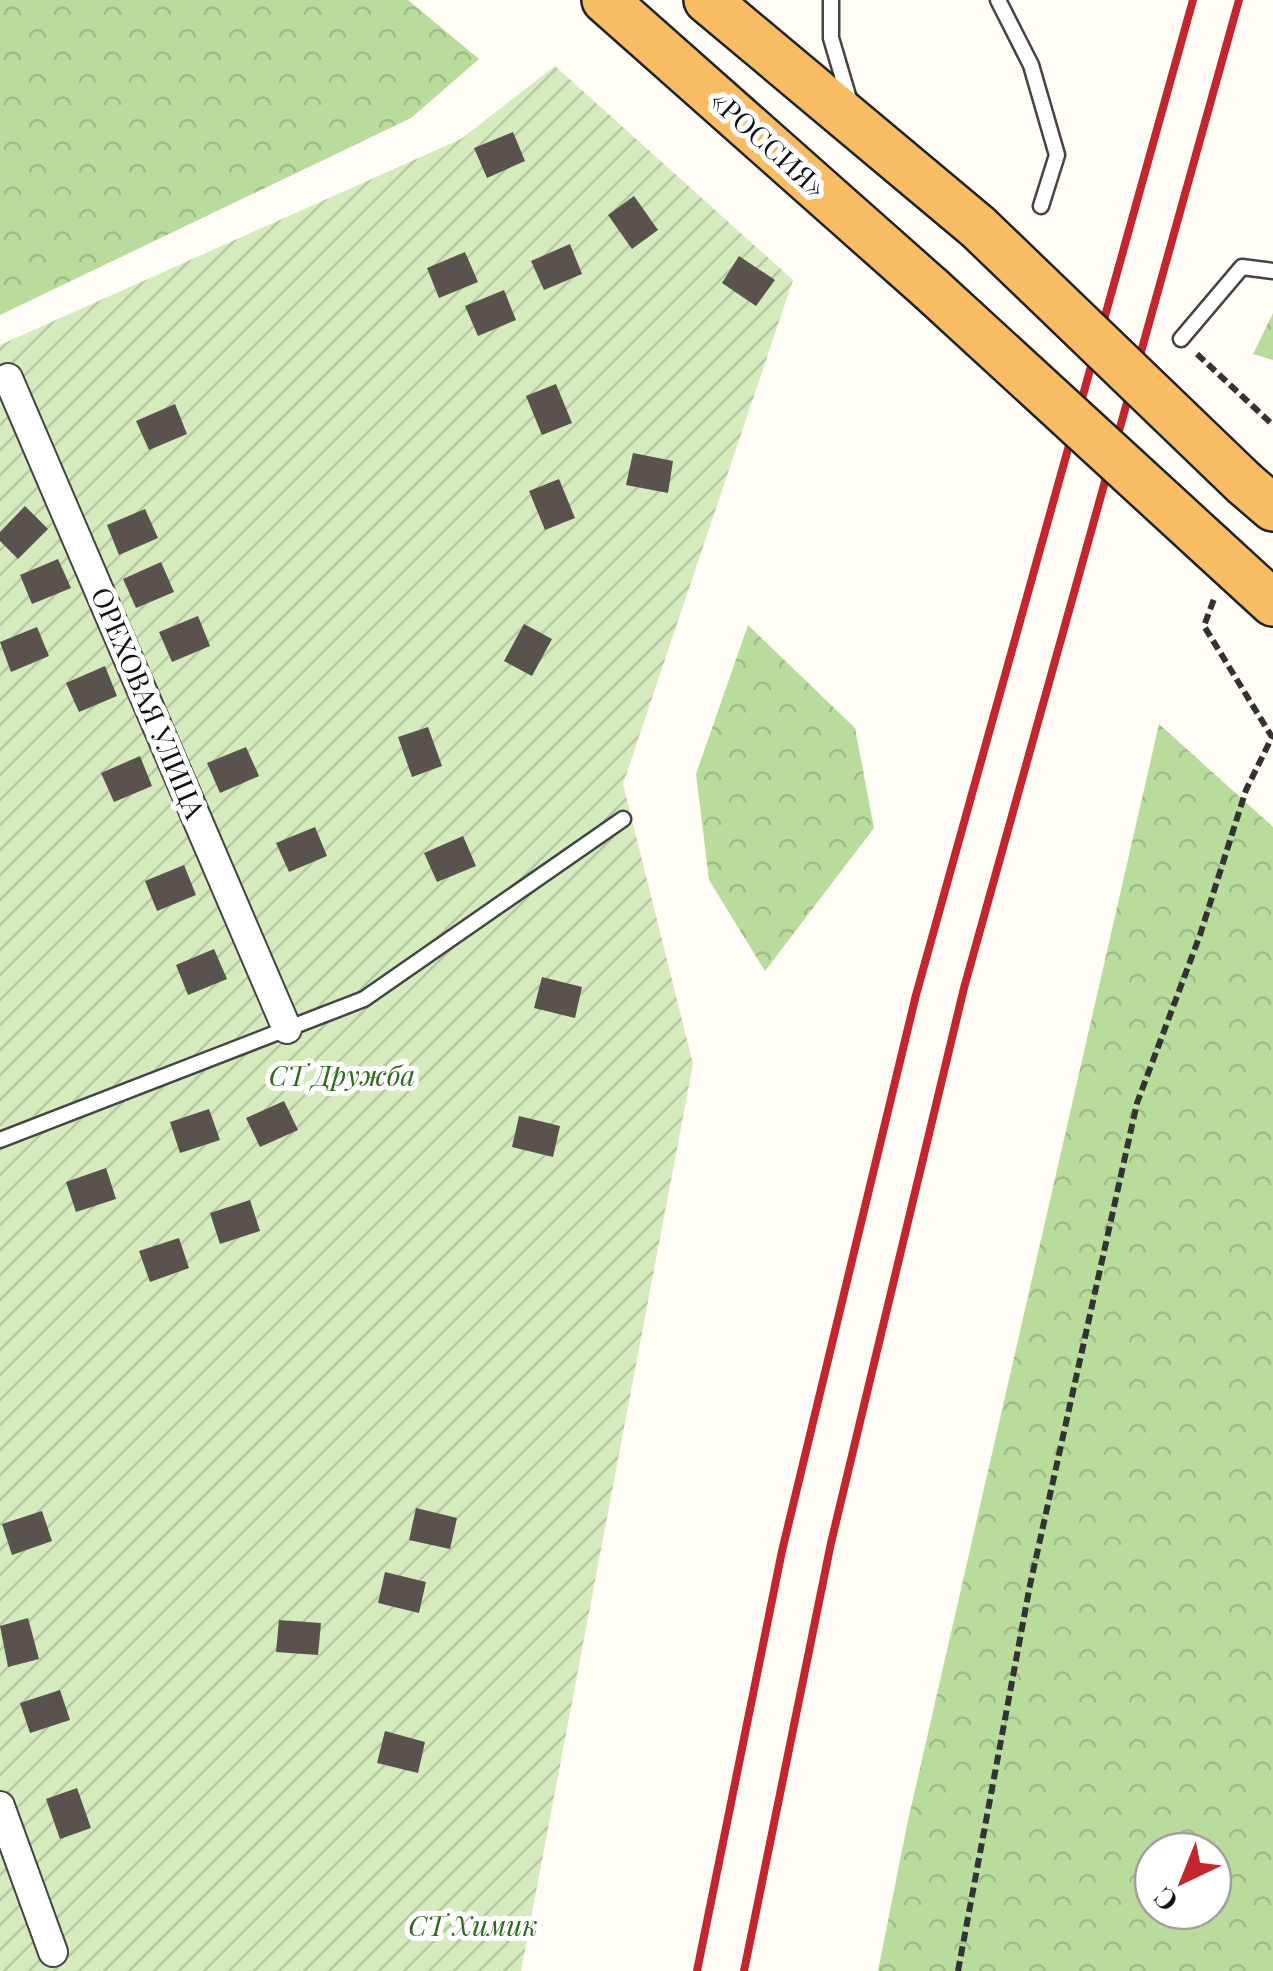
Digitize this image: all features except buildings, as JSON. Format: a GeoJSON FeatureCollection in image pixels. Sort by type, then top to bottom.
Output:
{"type":"FeatureCollection","features":[{"type":"Feature","properties":{"kind":"highway","name":"«РОССИЯ»"},"geometry":{"type":"LineString","coordinates":[[605,0],[931,288],[1225,559]]}},
{"type":"Feature","properties":{"kind":"highway"},"geometry":{"type":"LineString","coordinates":[[707,0],[860,133],[978,227],[1259,496]]}},
{"type":"Feature","properties":{"kind":"highway"},"geometry":{"type":"LineString","coordinates":[[1225,559],[1273,604]]}},
{"type":"Feature","properties":{"kind":"street","name":"ОРЕХОВАЯ УЛИЦА"},"geometry":{"type":"LineString","coordinates":[[8,378],[287,1029]]}},
{"type":"Feature","properties":{"kind":"street"},"geometry":{"type":"LineString","coordinates":[[0,1806],[53,1952]]}},
{"type":"Feature","properties":{"kind":"lane"},"geometry":{"type":"LineString","coordinates":[[831,0],[831,38],[860,133]]}},
{"type":"Feature","properties":{"kind":"lane"},"geometry":{"type":"LineString","coordinates":[[998,0],[1031,65],[1057,155],[1041,206]]}},
{"type":"Feature","properties":{"kind":"lane"},"geometry":{"type":"LineString","coordinates":[[1181,339],[1242,267],[1273,272]]}},
{"type":"Feature","properties":{"kind":"lane"},"geometry":{"type":"LineString","coordinates":[[0,1140],[364,999],[624,819]]}},
{"type":"Feature","properties":{"kind":"path"},"geometry":{"type":"LineString","coordinates":[[1181,339],[1273,424]]}},
{"type":"Feature","properties":{"kind":"path"},"geometry":{"type":"LineString","coordinates":[[958,1971],[1030,1584],[1137,1103],[1200,935],[1246,790],[1272,738],[1204,626],[1225,559]]}},
{"type":"Feature","properties":{"kind":"green space"},"geometry":{"type":"Polygon","coordinates":[[[0,0],[408,0],[479,59],[411,118],[0,315],[0,0]]]}},
{"type":"Feature","properties":{"kind":"green space","name":"СТ Дружба"},"geometry":{"type":"Polygon","coordinates":[[[555,66],[793,280],[623,784],[693,1064],[521,1971],[0,1971],[0,345],[461,139],[555,66]]]}},
{"type":"Feature","properties":{"kind":"green space"},"geometry":{"type":"Polygon","coordinates":[[[1273,313],[1273,360],[1253,354],[1273,313]]]}},
{"type":"Feature","properties":{"kind":"green space"},"geometry":{"type":"Polygon","coordinates":[[[748,625],[855,728],[874,828],[765,971],[709,880],[696,774],[748,625]]]}},
{"type":"Feature","properties":{"kind":"green space"},"geometry":{"type":"Polygon","coordinates":[[[1159,724],[1273,827],[1273,1971],[878,1971],[907,1825],[1159,724]]]}},
{"type":"Feature","properties":{"kind":"railway"},"geometry":{"type":"LineString","coordinates":[[697,1971],[782,1551],[916,995],[1193,0]]}},
{"type":"Feature","properties":{"kind":"railway"},"geometry":{"type":"LineString","coordinates":[[744,1971],[831,1543],[964,988],[1239,0]]}},
{"type":"Feature","properties":{"kind":"park label","name":"СТ Химик"},"geometry":{"type":"Point","coordinates":[473,1926]}}]}
